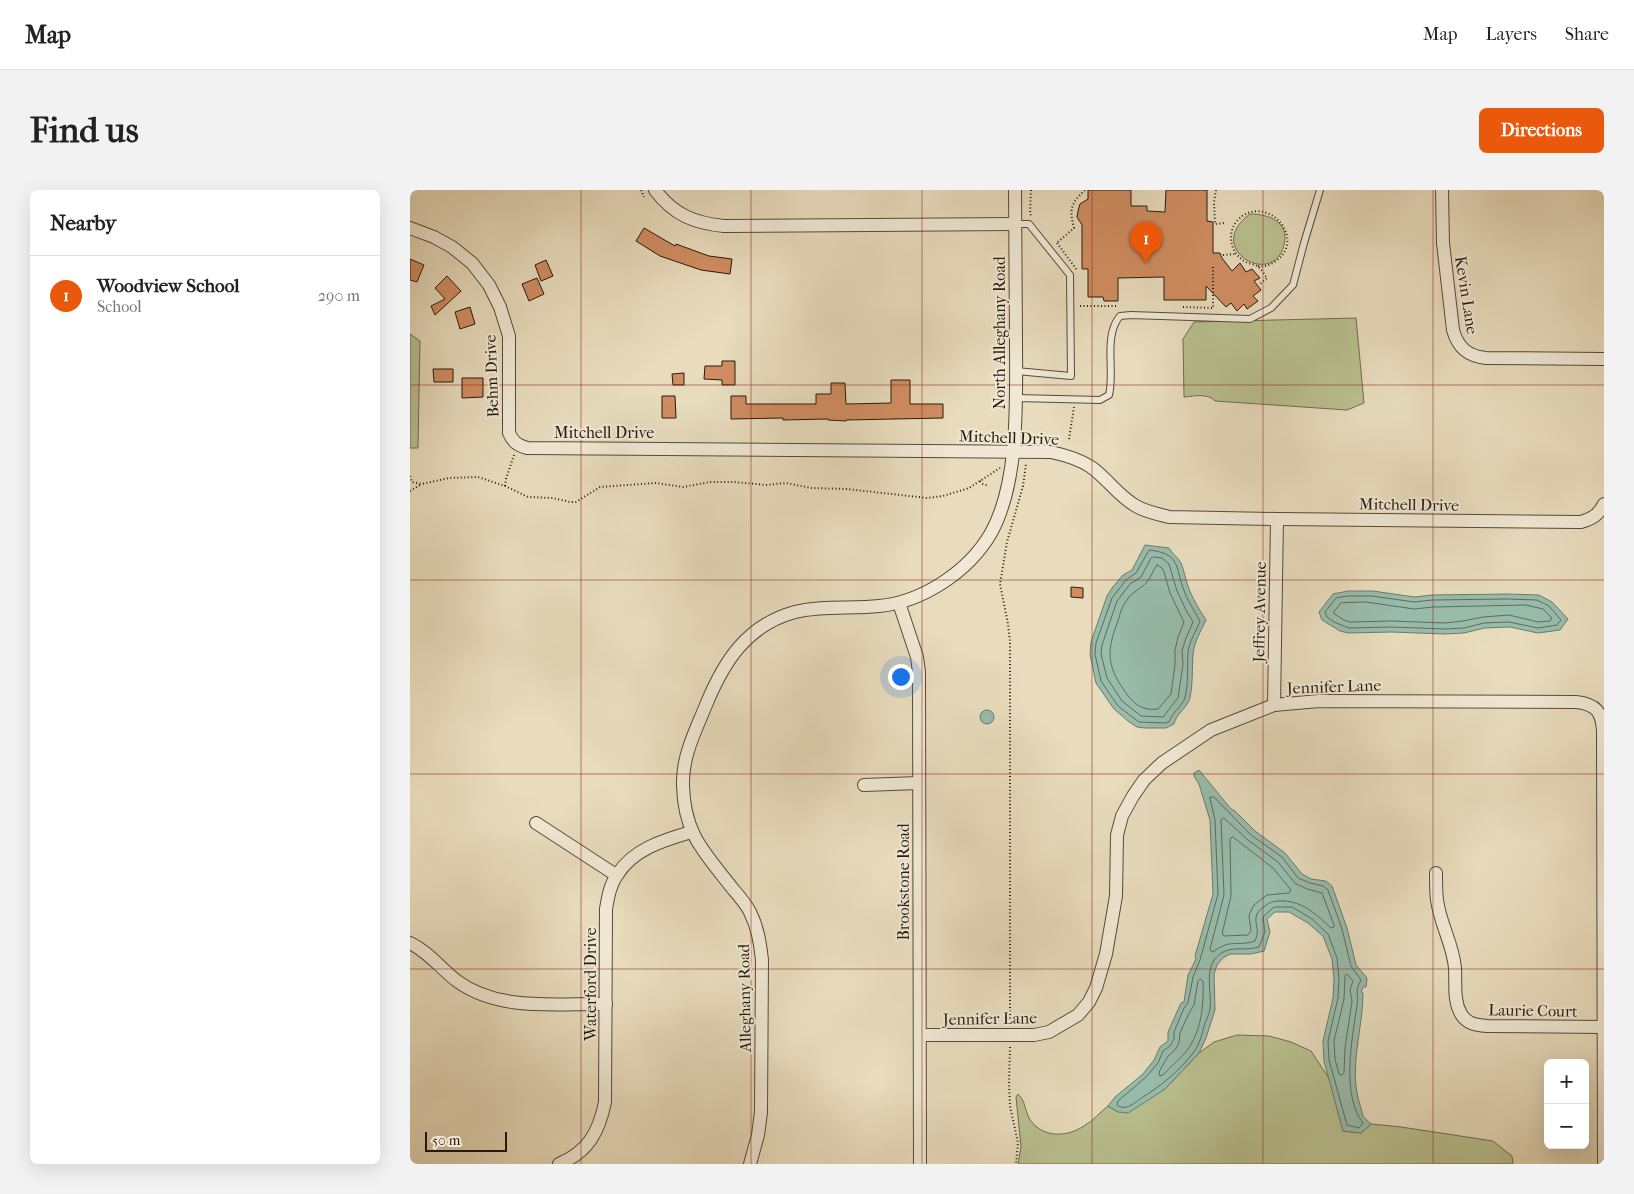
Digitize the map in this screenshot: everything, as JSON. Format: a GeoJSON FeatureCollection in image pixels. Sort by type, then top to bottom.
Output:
{"type":"FeatureCollection","features":[{"type":"Feature","properties":{"kind":"street"},"geometry":{"type":"LineString","coordinates":[[655,190],[663,201],[683,216],[715,225],[1015,224]]}},
{"type":"Feature","properties":{"kind":"street","name":"North Alleghany Road"},"geometry":{"type":"LineString","coordinates":[[899,603],[936,588],[966,565],[981,548],[990,533],[999,516],[1004,499],[1015,435],[1016,190]]}},
{"type":"Feature","properties":{"kind":"street","name":"Kevin Lane"},"geometry":{"type":"LineString","coordinates":[[1442,190],[1443,236],[1454,330],[1456,339],[1464,350],[1472,355],[1486,358],[1604,359]]}},
{"type":"Feature","properties":{"kind":"street","name":"Behm Drive"},"geometry":{"type":"LineString","coordinates":[[410,228],[434,237],[452,247],[472,264],[489,285],[500,307],[509,336],[510,433],[515,443]]}},
{"type":"Feature","properties":{"kind":"street","name":"Mitchell Drive"},"geometry":{"type":"LineString","coordinates":[[515,443],[527,448],[1051,452],[1067,455],[1091,467],[1119,494],[1137,507],[1169,517],[1580,522],[1592,518],[1601,509]]}},
{"type":"Feature","properties":{"kind":"street","name":"Jeffrey Avenue"},"geometry":{"type":"LineString","coordinates":[[1274,705],[1277,519]]}},
{"type":"Feature","properties":{"kind":"street","name":"Brookstone Road"},"geometry":{"type":"LineString","coordinates":[[899,603],[917,657],[919,672],[920,1164]]}},
{"type":"Feature","properties":{"kind":"street","name":"Alleghany Road"},"geometry":{"type":"LineString","coordinates":[[750,1164],[758,1135],[761,1112],[762,960],[760,944],[757,927],[749,909],[700,847],[691,832],[685,813],[683,783],[688,748],[714,685],[725,665],[736,650],[753,633],[795,612],[899,603]]}},
{"type":"Feature","properties":{"kind":"street","name":"Jennifer Lane"},"geometry":{"type":"LineString","coordinates":[[920,1035],[1034,1036],[1049,1032],[1078,1016],[1089,1002],[1096,988],[1106,954],[1116,896],[1117,835],[1132,796],[1144,780],[1162,763],[1211,730],[1274,705],[1319,700],[1587,703],[1602,718],[1604,1164]]}},
{"type":"Feature","properties":{"kind":"street"},"geometry":{"type":"LineString","coordinates":[[864,785],[919,783]]}},
{"type":"Feature","properties":{"kind":"street"},"geometry":{"type":"LineString","coordinates":[[536,823],[616,875]]}},
{"type":"Feature","properties":{"kind":"street","name":"Waterford Drive"},"geometry":{"type":"LineString","coordinates":[[559,1164],[580,1152],[591,1140],[598,1129],[606,1102],[606,909],[610,889],[616,875],[639,852],[668,839],[691,832]]}},
{"type":"Feature","properties":{"kind":"street","name":"Laurie Court"},"geometry":{"type":"LineString","coordinates":[[1436,873],[1437,900],[1452,948],[1455,966],[1456,1003],[1460,1013],[1466,1020],[1475,1025],[1487,1026],[1604,1027]]}},
{"type":"Feature","properties":{"kind":"street"},"geometry":{"type":"LineString","coordinates":[[410,943],[428,954],[457,981],[477,993],[500,1001],[606,1004]]}},
{"type":"Feature","properties":{"kind":"lane"},"geometry":{"type":"LineString","coordinates":[[1016,398],[1100,400],[1109,395],[1112,377],[1110,346],[1114,323],[1120,316],[1250,319],[1271,308],[1293,285],[1320,190]]}},
{"type":"Feature","properties":{"kind":"lane"},"geometry":{"type":"LineString","coordinates":[[1015,224],[1029,224],[1070,274],[1070,376],[1016,371]]}},
{"type":"Feature","properties":{"kind":"path"},"geometry":{"type":"LineString","coordinates":[[1030,190],[1030,214],[1037,221]]}},
{"type":"Feature","properties":{"kind":"path"},"geometry":{"type":"LineString","coordinates":[[1057,243],[1074,228],[1070,216],[1072,203],[1085,190]]}},
{"type":"Feature","properties":{"kind":"path"},"geometry":{"type":"LineString","coordinates":[[1216,190],[1214,202],[1215,224],[1224,223]]}},
{"type":"Feature","properties":{"kind":"path"},"geometry":{"type":"LineString","coordinates":[[1208,202],[1214,202]]}},
{"type":"Feature","properties":{"kind":"path"},"geometry":{"type":"LineString","coordinates":[[1264,210],[1277,217],[1283,225],[1286,234],[1286,245],[1280,258],[1270,265],[1258,266],[1246,262],[1236,254],[1232,247],[1232,230],[1236,222],[1255,211],[1264,210]]}},
{"type":"Feature","properties":{"kind":"path"},"geometry":{"type":"LineString","coordinates":[[1223,256],[1236,254]]}},
{"type":"Feature","properties":{"kind":"path"},"geometry":{"type":"LineString","coordinates":[[1258,266],[1267,278],[1260,284]]}},
{"type":"Feature","properties":{"kind":"path"},"geometry":{"type":"LineString","coordinates":[[1077,306],[1118,306]]}},
{"type":"Feature","properties":{"kind":"path"},"geometry":{"type":"LineString","coordinates":[[505,486],[515,452],[515,443]]}},
{"type":"Feature","properties":{"kind":"path"},"geometry":{"type":"LineString","coordinates":[[1016,1164],[1018,1143],[1010,1106],[1009,1083],[1010,642],[1000,584],[1026,468],[1026,452]]}},
{"type":"Feature","properties":{"kind":"path"},"geometry":{"type":"LineString","coordinates":[[410,491],[422,484],[449,478],[470,477],[484,479],[505,486],[528,497],[553,498],[570,502],[576,502],[600,487],[656,483],[683,487],[715,482],[766,485],[786,483],[811,488],[847,489],[927,498],[969,488],[1003,466],[1026,468]]}},
{"type":"Feature","properties":{"kind":"path"},"geometry":{"type":"LineString","coordinates":[[410,476],[412,482],[410,491]]}},
{"type":"Feature","properties":{"kind":"path"},"geometry":{"type":"LineString","coordinates":[[980,481],[989,486]]}},
{"type":"Feature","properties":{"kind":"path"},"geometry":{"type":"LineString","coordinates":[[412,482],[422,484]]}},
{"type":"Feature","properties":{"kind":"shaded area"},"geometry":{"type":"Polygon","coordinates":[[[1250,214],[1271,218],[1281,225],[1284,230],[1284,245],[1278,258],[1268,264],[1256,264],[1245,259],[1237,251],[1234,240],[1237,227],[1250,214]]]}},
{"type":"Feature","properties":{"kind":"shaded area"},"geometry":{"type":"Polygon","coordinates":[[[1356,318],[1364,403],[1347,410],[1215,401],[1212,398],[1201,396],[1184,397],[1183,339],[1194,322],[1356,318]]]}},
{"type":"Feature","properties":{"kind":"shaded area"},"geometry":{"type":"Polygon","coordinates":[[[410,334],[420,341],[418,448],[410,448],[410,334]]]}},
{"type":"Feature","properties":{"kind":"shaded area"},"geometry":{"type":"Polygon","coordinates":[[[1237,1035],[1269,1036],[1291,1042],[1311,1051],[1330,1080],[1343,1131],[1361,1133],[1371,1124],[1493,1141],[1512,1156],[1513,1164],[1018,1164],[1021,1147],[1016,1097],[1018,1094],[1024,1102],[1029,1118],[1034,1125],[1054,1134],[1070,1133],[1087,1124],[1108,1106],[1118,1112],[1165,1089],[1199,1053],[1214,1042],[1237,1035]]]}},
{"type":"Feature","properties":{"kind":"water"},"geometry":{"type":"Polygon","coordinates":[[[1145,545],[1169,548],[1178,559],[1192,595],[1206,620],[1194,650],[1190,698],[1174,724],[1166,728],[1137,727],[1114,709],[1096,683],[1090,654],[1091,642],[1107,596],[1123,575],[1132,570],[1145,545]]]}},
{"type":"Feature","properties":{"kind":"water"},"geometry":{"type":"Polygon","coordinates":[[[1348,591],[1373,591],[1414,597],[1432,595],[1539,595],[1552,602],[1568,619],[1560,630],[1538,633],[1510,627],[1485,628],[1464,633],[1445,634],[1348,633],[1340,631],[1322,620],[1319,612],[1333,594],[1348,591]]]}},
{"type":"Feature","properties":{"kind":"water"},"geometry":{"type":"Polygon","coordinates":[[[987,710],[992,712],[994,717],[992,722],[987,724],[982,722],[980,717],[982,712],[987,710]]]}},
{"type":"Feature","properties":{"kind":"water"},"geometry":{"type":"Polygon","coordinates":[[[1199,770],[1231,809],[1255,831],[1285,853],[1302,874],[1311,879],[1326,881],[1332,886],[1347,928],[1356,965],[1367,978],[1366,987],[1363,987],[1361,992],[1363,993],[1355,1077],[1363,1116],[1371,1124],[1361,1133],[1343,1131],[1324,1061],[1323,1041],[1333,998],[1332,959],[1323,936],[1308,923],[1289,912],[1275,912],[1267,919],[1270,932],[1264,951],[1251,954],[1230,954],[1217,965],[1214,974],[1215,1010],[1199,1053],[1165,1089],[1128,1113],[1118,1112],[1108,1106],[1115,1097],[1143,1074],[1154,1060],[1160,1047],[1168,1041],[1168,1032],[1181,1003],[1184,1002],[1188,975],[1196,959],[1195,956],[1213,894],[1210,820],[1199,784],[1194,776],[1194,773],[1199,770]]]}},
{"type":"Feature","properties":{"kind":"building"},"geometry":{"type":"Polygon","coordinates":[[[1088,190],[1131,190],[1131,206],[1147,206],[1147,211],[1165,212],[1166,190],[1207,190],[1207,221],[1213,222],[1213,253],[1220,253],[1232,271],[1240,263],[1246,272],[1252,269],[1260,278],[1254,281],[1261,290],[1253,296],[1258,301],[1247,309],[1244,304],[1237,311],[1231,303],[1226,307],[1206,286],[1206,300],[1164,300],[1164,277],[1118,278],[1118,301],[1104,301],[1103,297],[1088,297],[1088,269],[1082,269],[1082,225],[1077,217],[1080,204],[1088,199],[1088,190]]]}},
{"type":"Feature","properties":{"kind":"building"},"geometry":{"type":"Polygon","coordinates":[[[644,228],[675,246],[676,244],[709,256],[732,259],[730,274],[701,270],[660,256],[636,241],[644,228]]]}},
{"type":"Feature","properties":{"kind":"building"},"geometry":{"type":"Polygon","coordinates":[[[410,259],[424,265],[417,282],[410,280],[410,259]]]}},
{"type":"Feature","properties":{"kind":"building"},"geometry":{"type":"Polygon","coordinates":[[[546,260],[553,276],[541,281],[535,265],[546,260]]]}},
{"type":"Feature","properties":{"kind":"building"},"geometry":{"type":"Polygon","coordinates":[[[447,276],[461,291],[435,315],[431,306],[445,299],[435,288],[447,276]]]}},
{"type":"Feature","properties":{"kind":"building"},"geometry":{"type":"Polygon","coordinates":[[[537,278],[544,294],[529,301],[522,284],[537,278]]]}},
{"type":"Feature","properties":{"kind":"building"},"geometry":{"type":"Polygon","coordinates":[[[470,307],[475,324],[460,329],[455,312],[470,307]]]}},
{"type":"Feature","properties":{"kind":"building"},"geometry":{"type":"Polygon","coordinates":[[[722,361],[735,361],[735,385],[722,385],[722,380],[704,379],[705,366],[722,366],[722,361]]]}},
{"type":"Feature","properties":{"kind":"building"},"geometry":{"type":"Polygon","coordinates":[[[433,369],[453,369],[453,382],[434,382],[433,369]]]}},
{"type":"Feature","properties":{"kind":"building"},"geometry":{"type":"Polygon","coordinates":[[[684,373],[684,385],[673,385],[672,374],[684,373]]]}},
{"type":"Feature","properties":{"kind":"building"},"geometry":{"type":"Polygon","coordinates":[[[462,378],[483,378],[483,397],[462,398],[462,378]]]}},
{"type":"Feature","properties":{"kind":"building"},"geometry":{"type":"Polygon","coordinates":[[[891,380],[910,380],[910,404],[943,404],[943,418],[846,421],[828,419],[783,420],[783,418],[731,419],[731,396],[746,396],[746,404],[816,404],[816,394],[831,394],[831,383],[845,383],[846,404],[891,403],[891,380]]]}},
{"type":"Feature","properties":{"kind":"building"},"geometry":{"type":"Polygon","coordinates":[[[662,396],[675,396],[676,418],[662,418],[662,396]]]}},
{"type":"Feature","properties":{"kind":"building"},"geometry":{"type":"Polygon","coordinates":[[[1071,587],[1083,588],[1083,598],[1071,597],[1071,587]]]}},
{"type":"Feature","properties":{"kind":"place","name":"Woodview School"},"geometry":{"type":"Point","coordinates":[1146,263]}}]}
